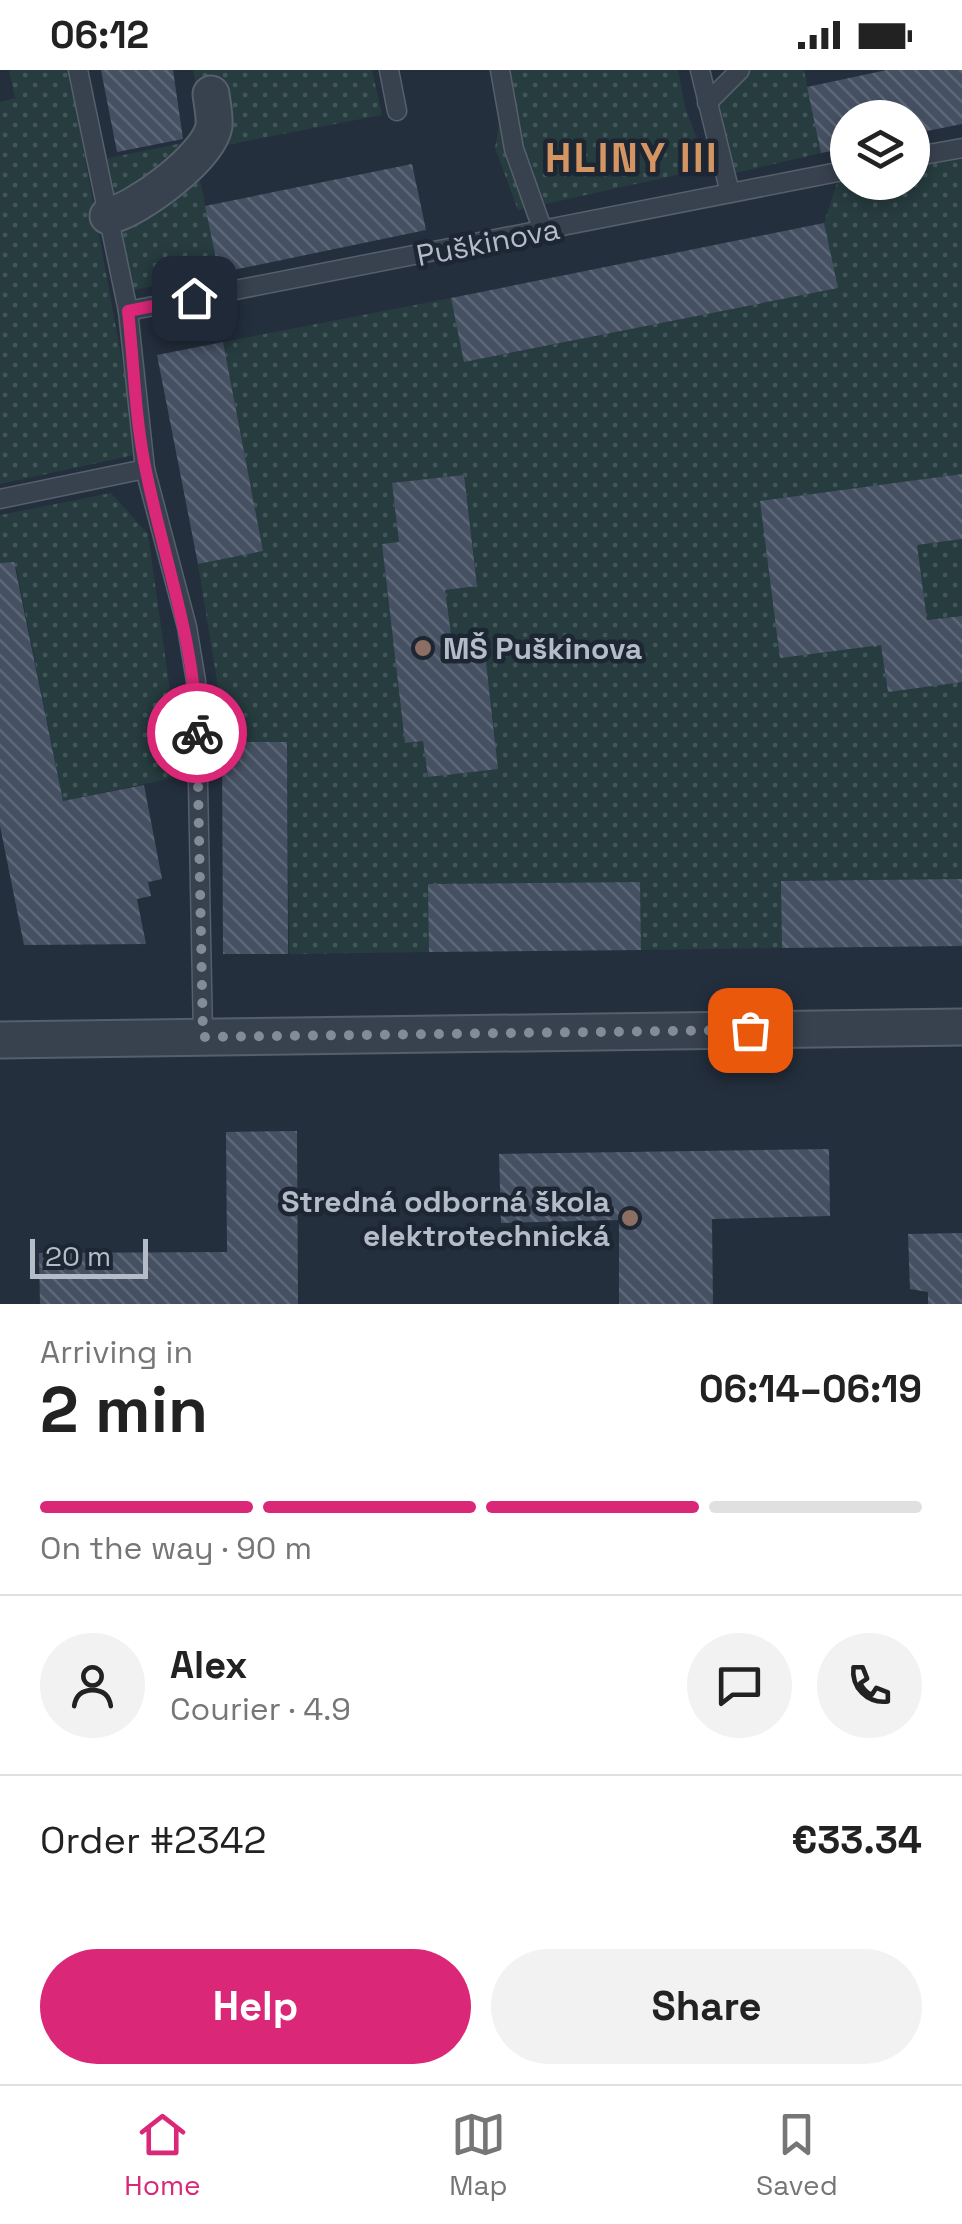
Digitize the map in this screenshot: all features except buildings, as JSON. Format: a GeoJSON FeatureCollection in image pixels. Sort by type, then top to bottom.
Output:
{"type":"FeatureCollection","features":[{"type":"Feature","properties":{"kind":"street"},"geometry":{"type":"LineString","coordinates":[[108,216],[130,211],[201,152],[214,128],[211,94]]}},
{"type":"Feature","properties":{"kind":"street"},"geometry":{"type":"LineString","coordinates":[[0,1040],[962,1027]]}},
{"type":"Feature","properties":{"kind":"lane"},"geometry":{"type":"LineString","coordinates":[[78,70],[128,311],[145,469],[196,681],[203,1037]]}},
{"type":"Feature","properties":{"kind":"lane"},"geometry":{"type":"LineString","coordinates":[[389,70],[397,111]]}},
{"type":"Feature","properties":{"kind":"lane"},"geometry":{"type":"LineString","coordinates":[[500,70],[514,149],[542,231]]}},
{"type":"Feature","properties":{"kind":"lane"},"geometry":{"type":"LineString","coordinates":[[700,70],[730,193]]}},
{"type":"Feature","properties":{"kind":"lane"},"geometry":{"type":"LineString","coordinates":[[707,103],[740,70]]}},
{"type":"Feature","properties":{"kind":"lane"},"geometry":{"type":"LineString","coordinates":[[930,154],[962,148]]}},
{"type":"Feature","properties":{"kind":"lane","name":"Puškinova"},"geometry":{"type":"LineString","coordinates":[[128,311],[830,174]]}},
{"type":"Feature","properties":{"kind":"lane"},"geometry":{"type":"LineString","coordinates":[[0,499],[145,469]]}},
{"type":"Feature","properties":{"kind":"green space"},"geometry":{"type":"Polygon","coordinates":[[[9,70],[69,70],[139,454],[0,484],[0,102],[15,98],[9,70]]]}},
{"type":"Feature","properties":{"kind":"green space"},"geometry":{"type":"Polygon","coordinates":[[[193,70],[372,70],[382,115],[210,148],[193,70]]]}},
{"type":"Feature","properties":{"kind":"green space"},"geometry":{"type":"Polygon","coordinates":[[[503,70],[678,70],[685,107],[708,168],[518,210],[495,148],[506,83],[503,70]]]}},
{"type":"Feature","properties":{"kind":"green space"},"geometry":{"type":"Polygon","coordinates":[[[739,70],[804,70],[821,153],[727,175],[700,103],[739,70]]]}},
{"type":"Feature","properties":{"kind":"green space"},"geometry":{"type":"Polygon","coordinates":[[[192,141],[219,273],[124,292],[99,160],[192,141]]]}},
{"type":"Feature","properties":{"kind":"green space"},"geometry":{"type":"Polygon","coordinates":[[[962,151],[962,474],[861,488],[888,691],[962,682],[962,879],[782,881],[782,948],[641,950],[640,882],[429,884],[429,952],[289,954],[287,742],[222,742],[220,700],[198,564],[263,551],[223,342],[451,298],[465,362],[837,288],[824,223],[832,200],[930,200],[930,155],[962,151]],[[464,475],[392,484],[399,542],[382,545],[405,742],[423,741],[428,777],[500,768],[486,766],[494,729],[485,654],[453,657],[445,590],[477,585],[464,475]]]}},
{"type":"Feature","properties":{"kind":"green space"},"geometry":{"type":"Polygon","coordinates":[[[111,493],[148,534],[182,776],[63,801],[16,567],[0,570],[0,515],[111,493]]]}},
{"type":"Feature","properties":{"kind":"green space"},"geometry":{"type":"Polygon","coordinates":[[[962,539],[962,616],[927,620],[917,545],[962,539]]]}},
{"type":"Feature","properties":{"kind":"way so far"},"geometry":{"type":"LineString","coordinates":[[197,733],[203,1037],[750,1030]]}},
{"type":"Feature","properties":{"kind":"place","name":"MŠ Puškinova"},"geometry":{"type":"Point","coordinates":[423,648]}},
{"type":"Feature","properties":{"kind":"place","name":"Stredná odborná škola elektrotechnická"},"geometry":{"type":"Point","coordinates":[630,1218]}},
{"type":"Feature","properties":{"kind":"district","name":"HLINY III"},"geometry":{"type":"Point","coordinates":[632,158]}},
{"type":"Feature","properties":{"kind":"route"},"geometry":{"type":"LineString","coordinates":[[194,298],[128,311],[145,469],[186,627],[196,681],[197,733]]}}]}
